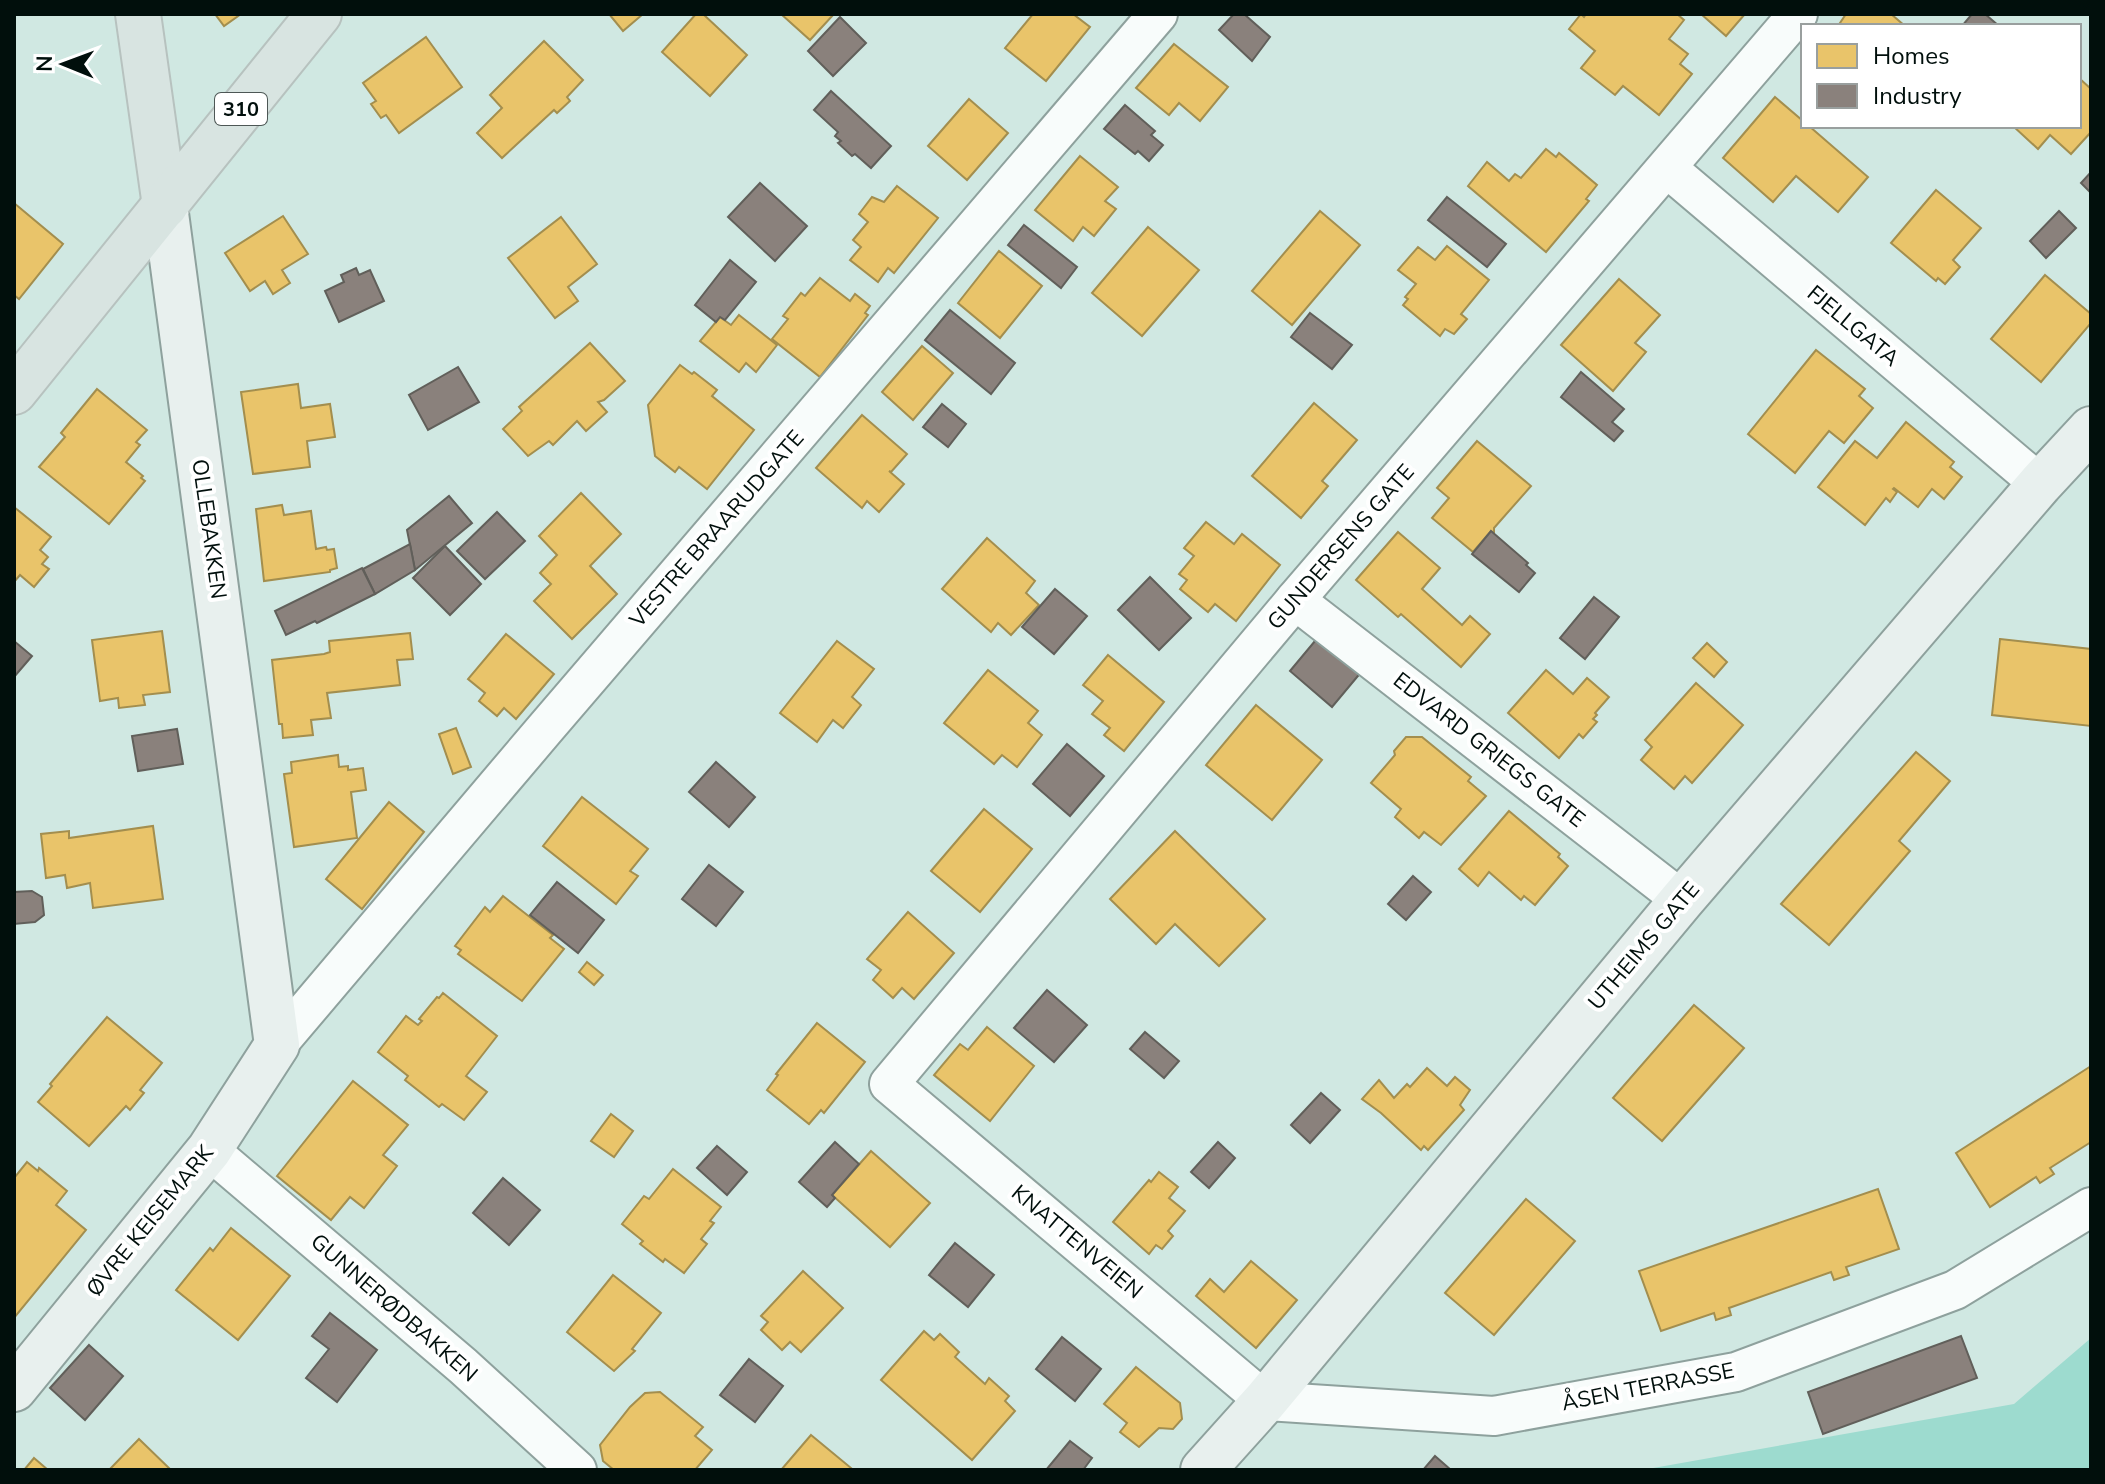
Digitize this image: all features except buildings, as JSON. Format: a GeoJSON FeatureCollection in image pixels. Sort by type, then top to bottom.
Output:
{"type":"FeatureCollection","features":[{"type":"Feature","properties":{"kind":"main road","name":"OLLEBAKKEN"},"geometry":{"type":"LineString","coordinates":[[138,14],[277,1045]]}},
{"type":"Feature","properties":{"kind":"main road","name":"310"},"geometry":{"type":"LineString","coordinates":[[14,392],[319,14]]}},
{"type":"Feature","properties":{"kind":"main road","name":"UTHEIMS GATE"},"geometry":{"type":"LineString","coordinates":[[1203,1470],[1265,1401],[1682,900],[2040,484],[2091,429]]}},
{"type":"Feature","properties":{"kind":"main road","name":"ØVRE KEISEMARK"},"geometry":{"type":"LineString","coordinates":[[14,1389],[209,1150],[277,1045]]}},
{"type":"Feature","properties":{"kind":"street","name":"VESTRE BRAARUDGATE"},"geometry":{"type":"LineString","coordinates":[[277,1045],[1158,14]]}},
{"type":"Feature","properties":{"kind":"street","name":"GUNDERSENS GATE"},"geometry":{"type":"LineString","coordinates":[[889,1084],[1295,600],[1798,14]]}},
{"type":"Feature","properties":{"kind":"street","name":"FJELLGATA"},"geometry":{"type":"LineString","coordinates":[[1667,168],[2040,484]]}},
{"type":"Feature","properties":{"kind":"street","name":"EDVARD GRIEGS GATE"},"geometry":{"type":"LineString","coordinates":[[1295,600],[1682,900]]}},
{"type":"Feature","properties":{"kind":"street","name":"KNATTENVEIEN"},"geometry":{"type":"LineString","coordinates":[[889,1084],[1265,1401]]}},
{"type":"Feature","properties":{"kind":"street","name":"GUNNERØDBAKKEN"},"geometry":{"type":"LineString","coordinates":[[209,1150],[463,1366],[577,1470]]}},
{"type":"Feature","properties":{"kind":"street","name":"ÅSEN TERRASSE"},"geometry":{"type":"LineString","coordinates":[[1265,1401],[1494,1416],[1736,1372],[1955,1290],[2091,1207]]}},
{"type":"Feature","properties":{"kind":"green space"},"geometry":{"type":"Polygon","coordinates":[[[2091,1338],[2091,1470],[1642,1470],[2014,1404],[2091,1338]]]}}]}
